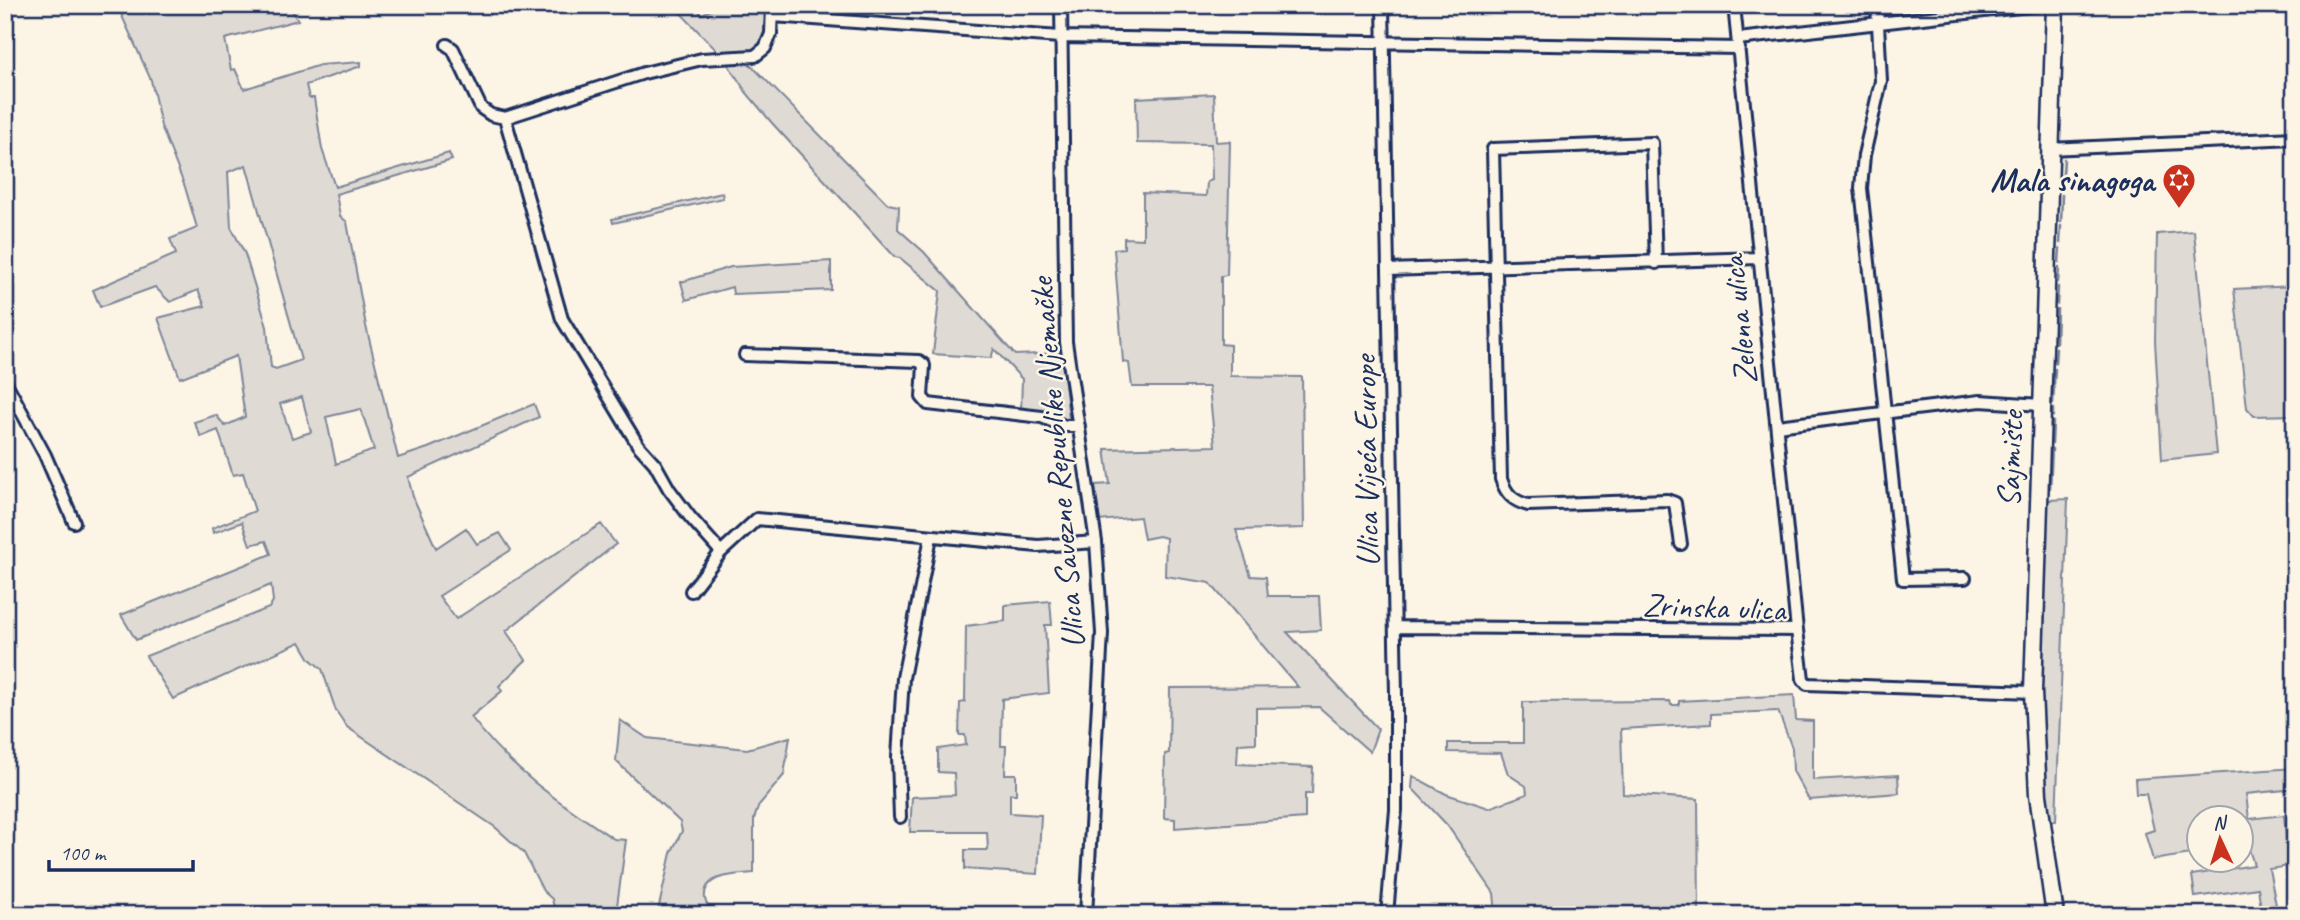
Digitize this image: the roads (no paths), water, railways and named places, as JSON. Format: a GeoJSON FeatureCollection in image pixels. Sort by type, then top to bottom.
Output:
{"type":"FeatureCollection","features":[{"type":"Feature","properties":{"kind":"main road","name":"Sajmište"},"geometry":{"type":"LineString","coordinates":[[2055,5],[2033,692],[2038,795],[2055,915]]}},
{"type":"Feature","properties":{"kind":"street","name":"Ulica Savezne Republike Njemačke"},"geometry":{"type":"LineString","coordinates":[[1061,5],[1066,342],[1096,542],[1102,633],[1102,678],[1086,915]]}},
{"type":"Feature","properties":{"kind":"street","name":"Ulica Vijeća Europe"},"geometry":{"type":"LineString","coordinates":[[1383,5],[1396,810],[1387,915]]}},
{"type":"Feature","properties":{"kind":"street","name":"Zelena ulica"},"geometry":{"type":"LineString","coordinates":[[1734,5],[1797,630]]}},
{"type":"Feature","properties":{"kind":"street"},"geometry":{"type":"LineString","coordinates":[[1877,5],[1881,81],[1864,155],[1861,188],[1903,579],[1965,578]]}},
{"type":"Feature","properties":{"kind":"street"},"geometry":{"type":"LineString","coordinates":[[447,45],[453,49],[481,108],[506,122],[644,73],[702,59],[755,56],[765,48],[772,11],[1060,37],[1383,43],[1738,44],[1879,23],[2037,5]]}},
{"type":"Feature","properties":{"kind":"street"},"geometry":{"type":"LineString","coordinates":[[506,122],[562,319],[639,445],[655,464],[668,489],[721,552]]}},
{"type":"Feature","properties":{"kind":"street"},"geometry":{"type":"LineString","coordinates":[[2049,149],[2295,138]]}},
{"type":"Feature","properties":{"kind":"street"},"geometry":{"type":"LineString","coordinates":[[1656,263],[1652,143],[1493,149],[1501,479],[1504,489],[1511,497],[1528,505],[1667,500],[1675,503],[1679,511],[1681,544]]}},
{"type":"Feature","properties":{"kind":"street"},"geometry":{"type":"LineString","coordinates":[[1388,270],[1759,258]]}},
{"type":"Feature","properties":{"kind":"street"},"geometry":{"type":"LineString","coordinates":[[745,355],[913,359],[924,365],[922,397],[928,404],[1042,417],[1063,426],[1079,426]]}},
{"type":"Feature","properties":{"kind":"street"},"geometry":{"type":"LineString","coordinates":[[5,381],[45,455],[74,522]]}},
{"type":"Feature","properties":{"kind":"street"},"geometry":{"type":"LineString","coordinates":[[1777,426],[1980,401],[2042,405]]}},
{"type":"Feature","properties":{"kind":"street"},"geometry":{"type":"LineString","coordinates":[[691,591],[721,552],[757,519],[1038,546],[1096,542]]}},
{"type":"Feature","properties":{"kind":"street"},"geometry":{"type":"LineString","coordinates":[[900,817],[898,749],[903,678],[930,537]]}},
{"type":"Feature","properties":{"kind":"street","name":"Zrinska ulica"},"geometry":{"type":"LineString","coordinates":[[1395,627],[1797,630],[1803,679],[1807,684],[2033,692]]}},
{"type":"Feature","properties":{"kind":"waterway"},"geometry":{"type":"LineString","coordinates":[[2062,188],[2064,159]]}},
{"type":"Feature","properties":{"kind":"waterway"},"geometry":{"type":"LineString","coordinates":[[2061,222],[2062,195]]}},
{"type":"Feature","properties":{"kind":"waterway"},"geometry":{"type":"LineString","coordinates":[[2060,243],[2061,226]]}},
{"type":"Feature","properties":{"kind":"waterway"},"geometry":{"type":"LineString","coordinates":[[2059,262],[2060,248]]}},
{"type":"Feature","properties":{"kind":"waterway"},"geometry":{"type":"LineString","coordinates":[[2058,282],[2059,267]]}},
{"type":"Feature","properties":{"kind":"waterway"},"geometry":{"type":"LineString","coordinates":[[2057,304],[2058,287]]}},
{"type":"Feature","properties":{"kind":"waterway"},"geometry":{"type":"LineString","coordinates":[[2056,343],[2057,309]]}},
{"type":"Feature","properties":{"kind":"waterway"},"geometry":{"type":"LineString","coordinates":[[2055,363],[2056,348]]}},
{"type":"Feature","properties":{"kind":"waterway"},"geometry":{"type":"LineString","coordinates":[[2054,384],[2055,369]]}},
{"type":"Feature","properties":{"kind":"waterway"},"geometry":{"type":"LineString","coordinates":[[2053,404],[2054,388]]}},
{"type":"Feature","properties":{"kind":"waterway"},"geometry":{"type":"LineString","coordinates":[[2053,409],[2053,416]]}},
{"type":"Feature","properties":{"kind":"waterway"},"geometry":{"type":"LineString","coordinates":[[2052,444],[2053,422]]}},
{"type":"Feature","properties":{"kind":"waterway"},"geometry":{"type":"LineString","coordinates":[[2050,489],[2052,449]]}},
{"type":"Feature","properties":{"kind":"place","name":"Mala sinagoga"},"geometry":{"type":"Point","coordinates":[2179,210]}}]}
